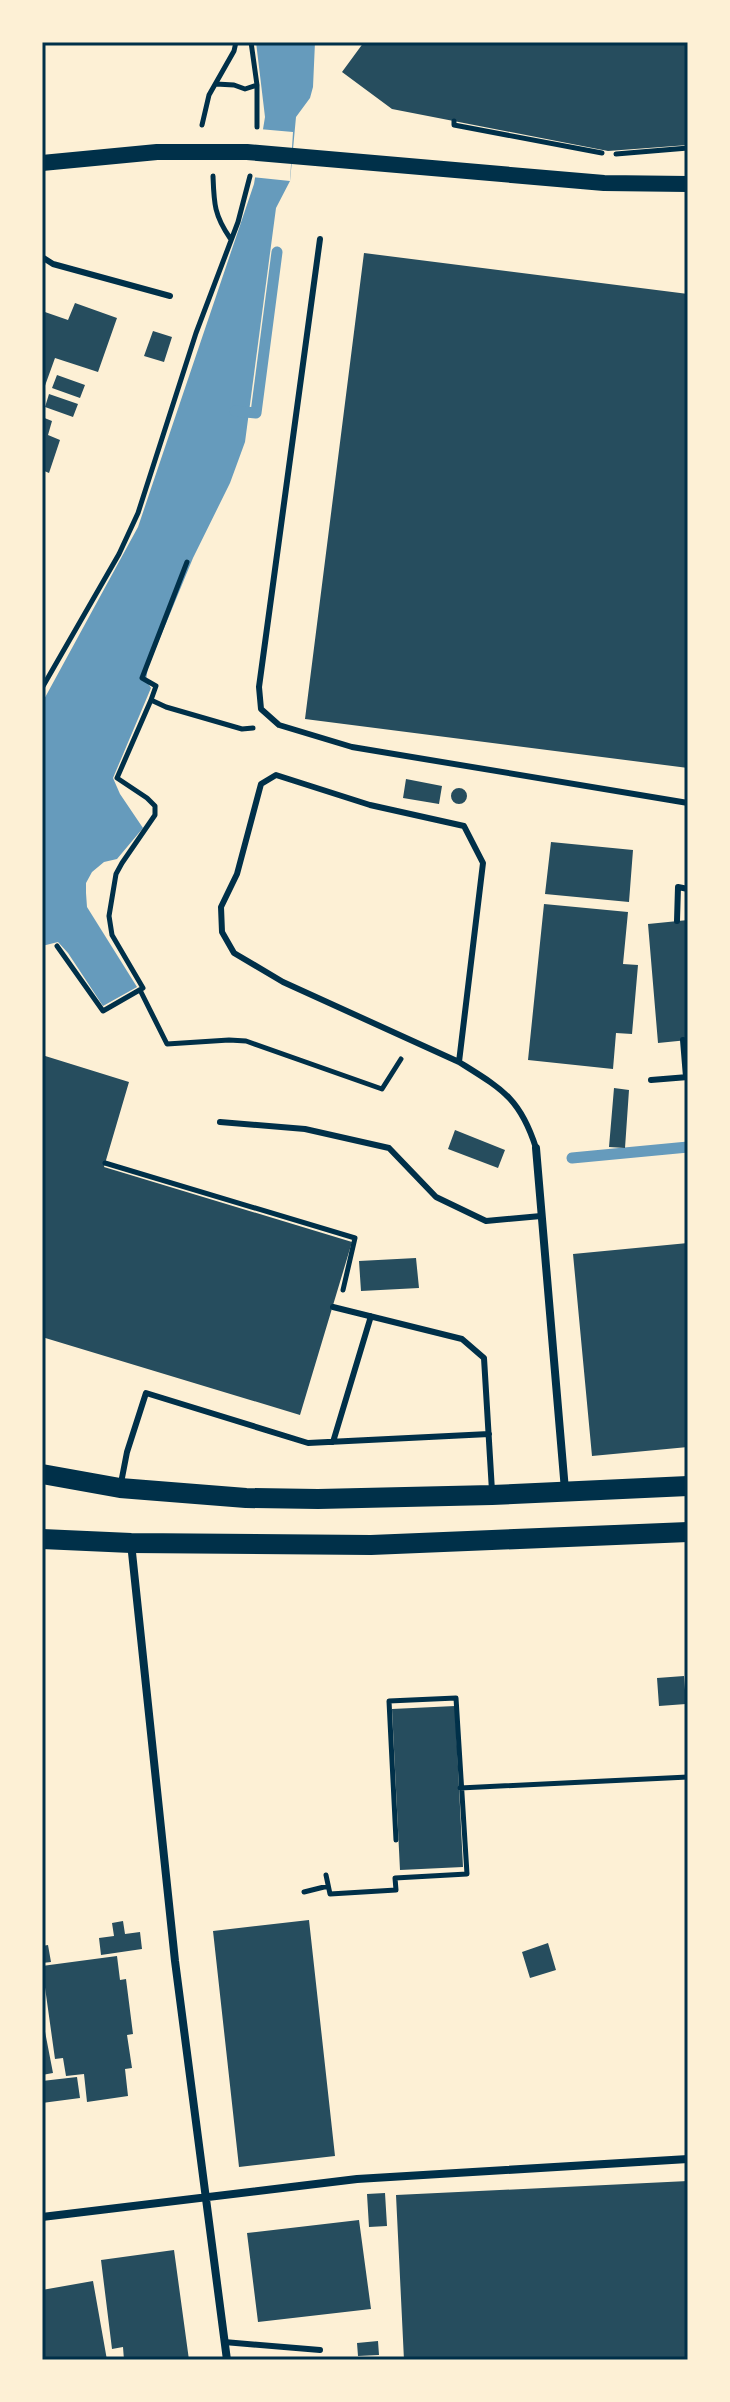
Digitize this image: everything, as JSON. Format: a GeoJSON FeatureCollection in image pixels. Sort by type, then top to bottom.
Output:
{"type":"FeatureCollection","features":[{"type":"Feature","properties":{"kind":"main road"},"geometry":{"type":"LineString","coordinates":[[42,163],[157,152],[247,152],[604,183],[688,184]]}},
{"type":"Feature","properties":{"kind":"main road"},"geometry":{"type":"LineString","coordinates":[[42,1474],[120,1488],[246,1498],[492,1495],[688,1486]]}},
{"type":"Feature","properties":{"kind":"main road"},"geometry":{"type":"LineString","coordinates":[[42,1539],[371,1545],[688,1532]]}},
{"type":"Feature","properties":{"kind":"street"},"geometry":{"type":"LineString","coordinates":[[536,1148],[565,1493]]}},
{"type":"Feature","properties":{"kind":"street"},"geometry":{"type":"LineString","coordinates":[[131,1543],[175,1961],[227,2360]]}},
{"type":"Feature","properties":{"kind":"street"},"geometry":{"type":"LineString","coordinates":[[42,2217],[357,2179],[688,2159]]}},
{"type":"Feature","properties":{"kind":"lane"},"geometry":{"type":"LineString","coordinates":[[320,239],[259,687],[261,709],[279,725],[352,747],[688,803]]}},
{"type":"Feature","properties":{"kind":"lane"},"geometry":{"type":"LineString","coordinates":[[42,257],[53,264],[170,296]]}},
{"type":"Feature","properties":{"kind":"lane"},"geometry":{"type":"LineString","coordinates":[[459,1062],[483,863],[464,826],[370,805],[276,775],[261,784],[237,874],[221,907],[222,932],[234,953],[283,982],[459,1062],[505,1091],[528,1125],[536,1148]]}},
{"type":"Feature","properties":{"kind":"lane"},"geometry":{"type":"LineString","coordinates":[[677,921],[678,887],[688,889]]}},
{"type":"Feature","properties":{"kind":"lane"},"geometry":{"type":"LineString","coordinates":[[651,1080],[687,1077],[683,1040]]}},
{"type":"Feature","properties":{"kind":"lane"},"geometry":{"type":"LineString","coordinates":[[220,1122],[305,1129],[389,1148],[436,1197],[486,1221],[541,1216]]}},
{"type":"Feature","properties":{"kind":"lane"},"geometry":{"type":"LineString","coordinates":[[335,1307],[462,1339],[484,1358],[492,1495]]}},
{"type":"Feature","properties":{"kind":"lane"},"geometry":{"type":"LineString","coordinates":[[333,1442],[371,1316]]}},
{"type":"Feature","properties":{"kind":"lane"},"geometry":{"type":"LineString","coordinates":[[120,1488],[127,1452],[146,1393],[308,1443],[489,1434]]}},
{"type":"Feature","properties":{"kind":"lane"},"geometry":{"type":"LineString","coordinates":[[224,2342],[320,2350]]}},
{"type":"Feature","properties":{"kind":"path"},"geometry":{"type":"LineString","coordinates":[[201,129],[209,95],[236,42]]}},
{"type":"Feature","properties":{"kind":"path"},"geometry":{"type":"LineString","coordinates":[[251,42],[257,85],[256,132]]}},
{"type":"Feature","properties":{"kind":"path"},"geometry":{"type":"LineString","coordinates":[[215,84],[245,89],[257,85]]}},
{"type":"Feature","properties":{"kind":"path"},"geometry":{"type":"LineString","coordinates":[[454,121],[454,125],[608,155],[688,148]]}},
{"type":"Feature","properties":{"kind":"path"},"geometry":{"type":"LineString","coordinates":[[213,167],[214,204],[218,220],[230,239]]}},
{"type":"Feature","properties":{"kind":"path"},"geometry":{"type":"LineString","coordinates":[[42,688],[119,554],[138,513],[251,172]]}},
{"type":"Feature","properties":{"kind":"path"},"geometry":{"type":"LineString","coordinates":[[57,946],[103,1011],[143,988],[112,935],[109,916],[116,874],[155,815],[155,806],[117,778],[156,686],[142,678],[187,562]]}},
{"type":"Feature","properties":{"kind":"path"},"geometry":{"type":"LineString","coordinates":[[151,700],[242,729],[279,725]]}},
{"type":"Feature","properties":{"kind":"path"},"geometry":{"type":"LineString","coordinates":[[140,990],[167,1044],[246,1041],[382,1089],[412,1041]]}},
{"type":"Feature","properties":{"kind":"path"},"geometry":{"type":"LineString","coordinates":[[105,1163],[355,1238],[335,1307]]}},
{"type":"Feature","properties":{"kind":"path"},"geometry":{"type":"LineString","coordinates":[[326,1875],[330,1894],[396,1890],[395,1878],[467,1874],[456,1698],[389,1701],[396,1840]]}},
{"type":"Feature","properties":{"kind":"path"},"geometry":{"type":"LineString","coordinates":[[461,1788],[688,1777]]}},
{"type":"Feature","properties":{"kind":"path"},"geometry":{"type":"LineString","coordinates":[[304,1892],[328,1886]]}},
{"type":"Feature","properties":{"kind":"water"},"geometry":{"type":"Polygon","coordinates":[[[256,42],[315,42],[313,87],[310,98],[296,117],[290,181],[276,208],[245,442],[230,483],[193,558],[148,667],[146,680],[151,688],[113,778],[143,828],[117,859],[104,862],[92,872],[86,883],[87,907],[137,987],[103,1006],[58,942],[42,946],[42,703],[138,527],[254,184],[265,117],[256,42]]]}},
{"type":"Feature","properties":{"kind":"pier"},"geometry":{"type":"Polygon","coordinates":[[[259,129],[293,132],[290,181],[251,177],[259,129]]]}},
{"type":"Feature","properties":{"kind":"building"},"geometry":{"type":"Polygon","coordinates":[[[364,42],[688,42],[688,145],[608,151],[392,109],[342,72],[364,42]]]}},
{"type":"Feature","properties":{"kind":"building"},"geometry":{"type":"Polygon","coordinates":[[[364,253],[688,294],[688,768],[305,719],[364,253]]]}},
{"type":"Feature","properties":{"kind":"building"},"geometry":{"type":"Polygon","coordinates":[[[75,303],[117,318],[98,372],[55,358],[42,394],[42,311],[68,320],[75,303]]]}},
{"type":"Feature","properties":{"kind":"building"},"geometry":{"type":"Polygon","coordinates":[[[153,331],[172,337],[164,362],[144,356],[153,331]]]}},
{"type":"Feature","properties":{"kind":"building"},"geometry":{"type":"Polygon","coordinates":[[[57,375],[85,385],[80,398],[52,388],[57,375]]]}},
{"type":"Feature","properties":{"kind":"building"},"geometry":{"type":"Polygon","coordinates":[[[49,394],[78,404],[73,417],[45,407],[49,394]]]}},
{"type":"Feature","properties":{"kind":"building"},"geometry":{"type":"Polygon","coordinates":[[[42,417],[52,421],[48,435],[60,440],[49,473],[42,470],[42,417]]]}},
{"type":"Feature","properties":{"kind":"building"},"geometry":{"type":"Polygon","coordinates":[[[406,779],[442,786],[439,804],[403,798],[406,779]]]}},
{"type":"Feature","properties":{"kind":"building"},"geometry":{"type":"Polygon","coordinates":[[[459,788],[467,796],[459,804],[451,796],[459,788]]]}},
{"type":"Feature","properties":{"kind":"building"},"geometry":{"type":"Polygon","coordinates":[[[551,842],[633,850],[629,902],[545,894],[551,842]]]}},
{"type":"Feature","properties":{"kind":"building"},"geometry":{"type":"Polygon","coordinates":[[[544,904],[628,912],[623,964],[638,965],[632,1034],[616,1033],[613,1069],[528,1060],[544,904]]]}},
{"type":"Feature","properties":{"kind":"building"},"geometry":{"type":"Polygon","coordinates":[[[688,920],[688,1040],[658,1043],[648,924],[688,920]]]}},
{"type":"Feature","properties":{"kind":"building"},"geometry":{"type":"Polygon","coordinates":[[[42,1055],[129,1082],[104,1167],[352,1242],[300,1415],[42,1337],[42,1055]]]}},
{"type":"Feature","properties":{"kind":"building"},"geometry":{"type":"Polygon","coordinates":[[[614,1088],[629,1090],[625,1148],[609,1147],[614,1088]]]}},
{"type":"Feature","properties":{"kind":"building"},"geometry":{"type":"Polygon","coordinates":[[[455,1130],[505,1150],[498,1168],[448,1149],[455,1130]]]}},
{"type":"Feature","properties":{"kind":"building"},"geometry":{"type":"Polygon","coordinates":[[[688,1243],[688,1447],[592,1456],[573,1254],[688,1243]]]}},
{"type":"Feature","properties":{"kind":"building"},"geometry":{"type":"Polygon","coordinates":[[[416,1258],[419,1288],[361,1291],[359,1261],[416,1258]]]}},
{"type":"Feature","properties":{"kind":"building"},"geometry":{"type":"Polygon","coordinates":[[[684,1676],[686,1704],[659,1706],[657,1678],[684,1676]]]}},
{"type":"Feature","properties":{"kind":"building"},"geometry":{"type":"Polygon","coordinates":[[[455,1706],[463,1867],[400,1870],[392,1709],[455,1706]]]}},
{"type":"Feature","properties":{"kind":"building"},"geometry":{"type":"Polygon","coordinates":[[[309,1920],[335,2156],[239,2167],[213,1931],[309,1920]]]}},
{"type":"Feature","properties":{"kind":"building"},"geometry":{"type":"Polygon","coordinates":[[[123,1921],[125,1934],[140,1932],[142,1949],[101,1955],[99,1938],[114,1936],[112,1923],[123,1921]]]}},
{"type":"Feature","properties":{"kind":"building"},"geometry":{"type":"Polygon","coordinates":[[[548,1943],[556,1970],[530,1978],[522,1952],[548,1943]]]}},
{"type":"Feature","properties":{"kind":"building"},"geometry":{"type":"Polygon","coordinates":[[[48,1945],[51,1962],[42,1963],[42,1946],[48,1945]]]}},
{"type":"Feature","properties":{"kind":"building"},"geometry":{"type":"Polygon","coordinates":[[[117,1956],[120,1980],[126,1979],[133,2034],[127,2035],[132,2068],[125,2069],[128,2096],[87,2102],[84,2074],[66,2076],[63,2058],[55,2059],[42,1966],[117,1956]]]}},
{"type":"Feature","properties":{"kind":"building"},"geometry":{"type":"Polygon","coordinates":[[[42,2016],[53,2073],[42,2075],[42,2016]]]}},
{"type":"Feature","properties":{"kind":"building"},"geometry":{"type":"Polygon","coordinates":[[[77,2077],[80,2098],[42,2103],[42,2081],[77,2077]]]}},
{"type":"Feature","properties":{"kind":"building"},"geometry":{"type":"Polygon","coordinates":[[[688,2181],[688,2360],[404,2360],[396,2195],[688,2181]]]}},
{"type":"Feature","properties":{"kind":"building"},"geometry":{"type":"Polygon","coordinates":[[[385,2193],[387,2226],[369,2227],[367,2194],[385,2193]]]}},
{"type":"Feature","properties":{"kind":"building"},"geometry":{"type":"Polygon","coordinates":[[[359,2220],[371,2309],[258,2322],[247,2233],[359,2220]]]}},
{"type":"Feature","properties":{"kind":"building"},"geometry":{"type":"Polygon","coordinates":[[[174,2250],[189,2360],[124,2360],[123,2347],[112,2349],[101,2260],[174,2250]]]}},
{"type":"Feature","properties":{"kind":"building"},"geometry":{"type":"Polygon","coordinates":[[[93,2281],[107,2360],[42,2360],[42,2290],[93,2281]]]}},
{"type":"Feature","properties":{"kind":"building"},"geometry":{"type":"Polygon","coordinates":[[[378,2341],[379,2355],[358,2356],[357,2343],[378,2341]]]}},
{"type":"Feature","properties":{"kind":"waterway"},"geometry":{"type":"LineString","coordinates":[[235,411],[256,413],[277,252]]}},
{"type":"Feature","properties":{"kind":"waterway"},"geometry":{"type":"LineString","coordinates":[[572,1158],[688,1147]]}}]}
